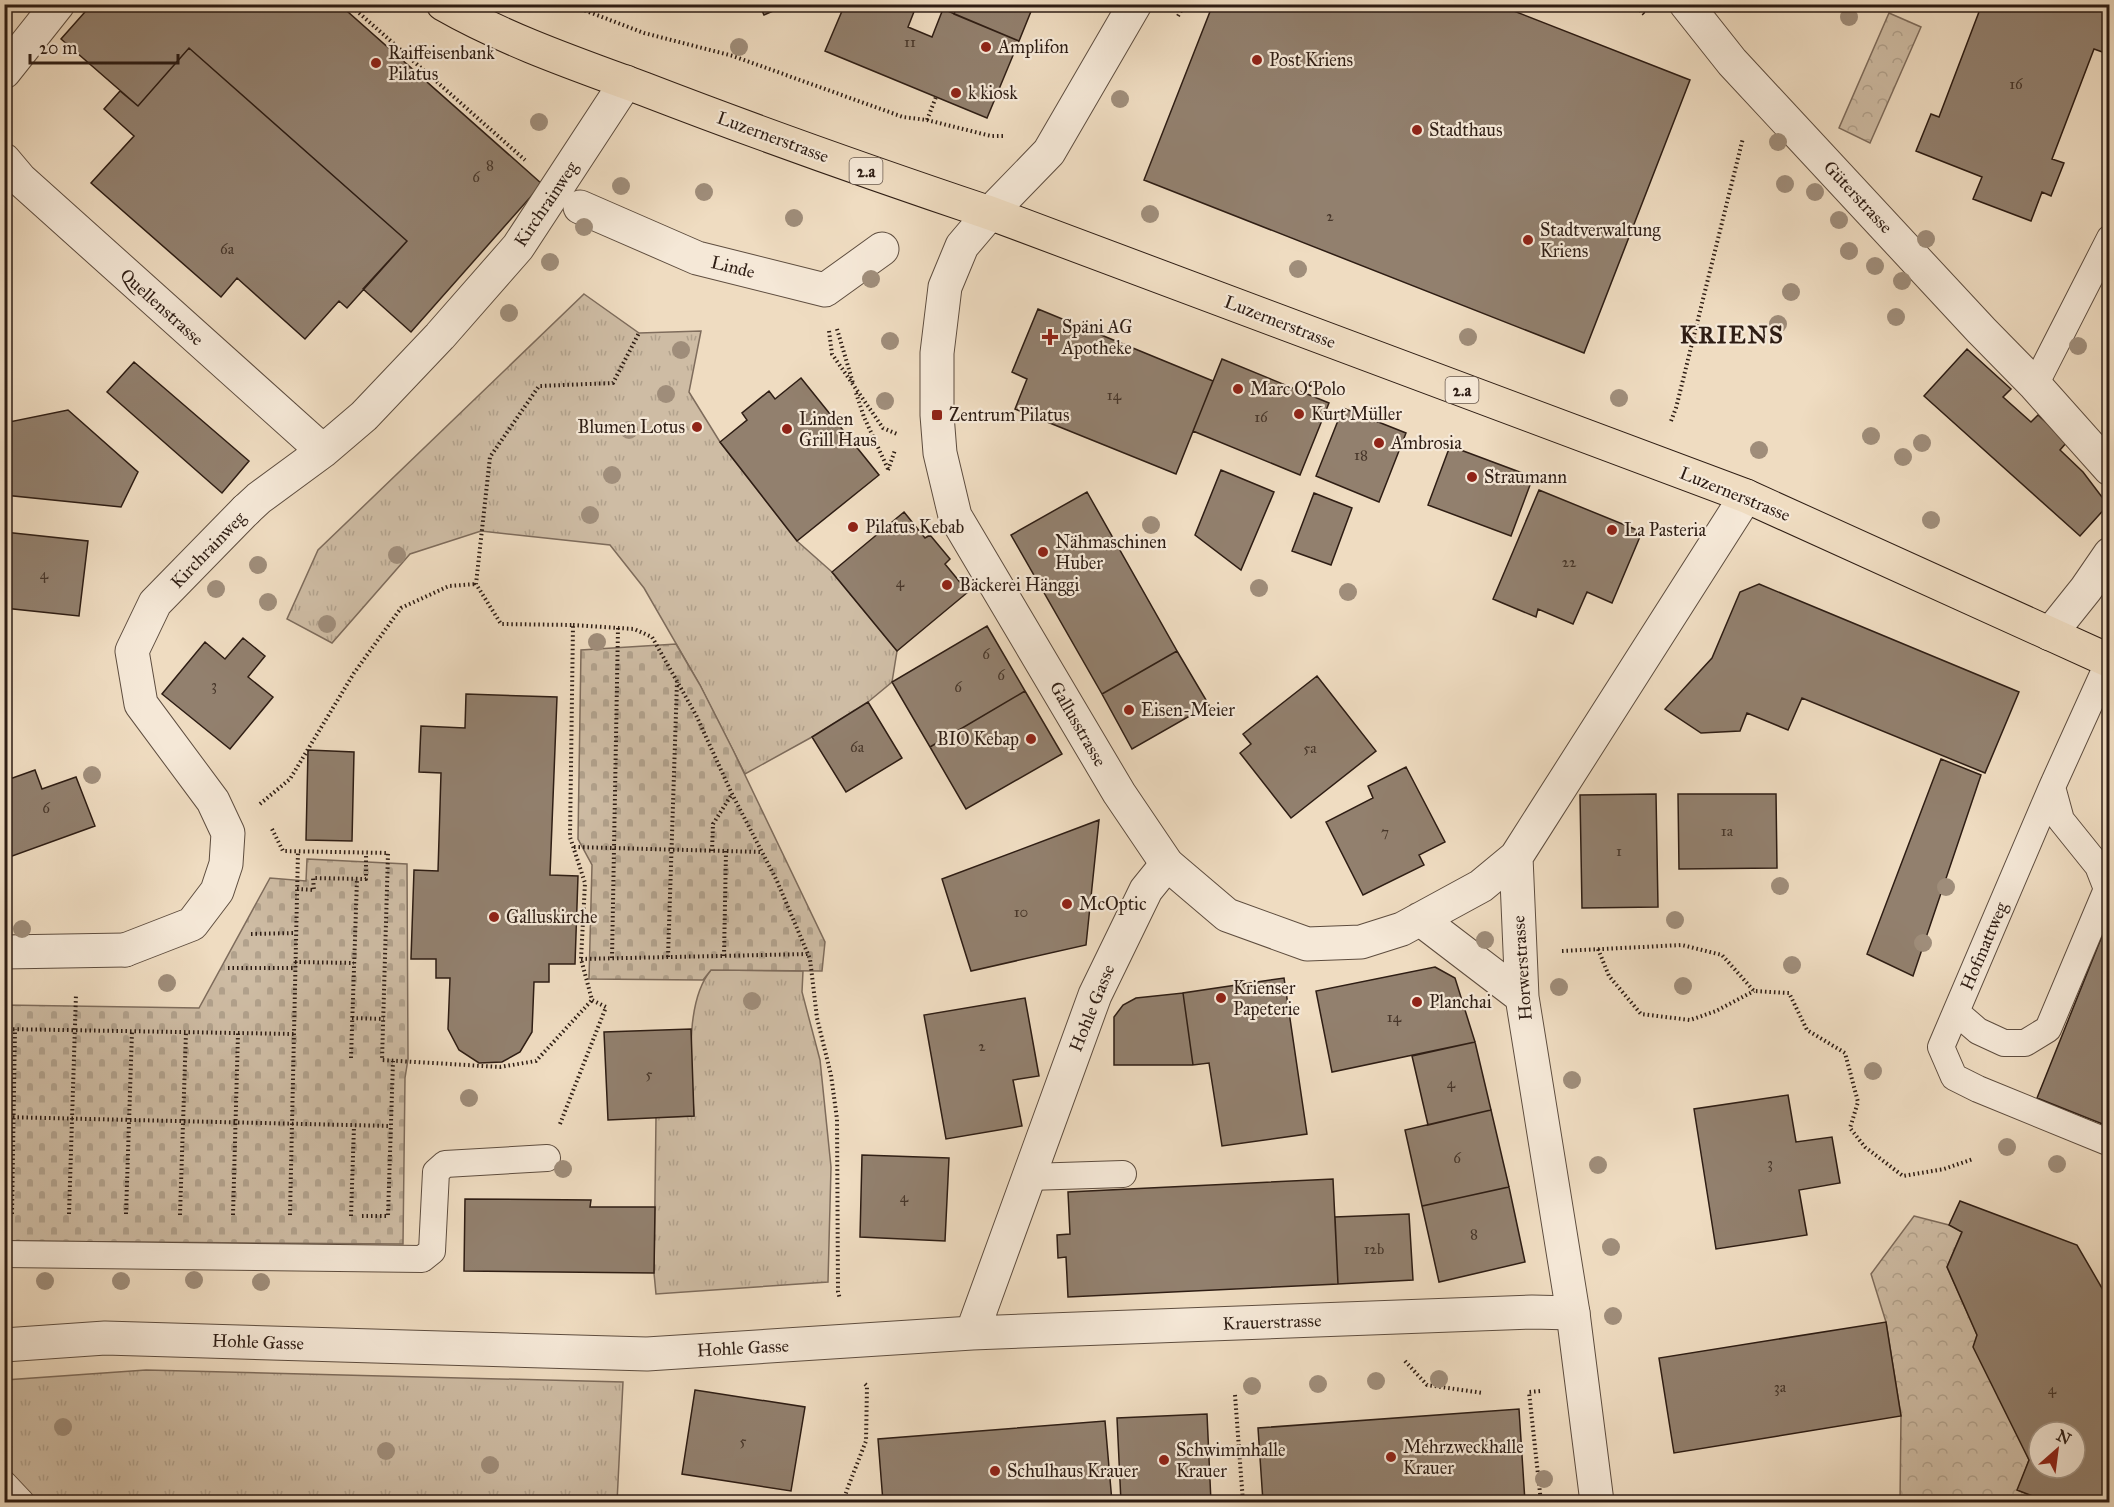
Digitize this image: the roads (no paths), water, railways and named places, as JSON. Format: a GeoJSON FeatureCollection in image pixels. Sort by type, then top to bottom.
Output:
{"type":"FeatureCollection","features":[{"type":"Feature","properties":{"kind":"main road","name":"Luzernerstrasse"},"geometry":{"type":"LineString","coordinates":[[443,4],[533,46],[626,82],[866,171],[990,213],[1746,496],[2109,661]]}},
{"type":"Feature","properties":{"kind":"street"},"geometry":{"type":"LineString","coordinates":[[4,72],[58,4]]}},
{"type":"Feature","properties":{"kind":"street","name":"Gallusstrasse"},"geometry":{"type":"LineString","coordinates":[[1135,4],[1049,152],[990,213],[962,246],[945,287],[937,353],[936,415],[940,453],[955,516],[1119,794],[1167,864],[1227,915],[1307,944],[1361,942],[1402,929],[1481,886],[1516,857]]}},
{"type":"Feature","properties":{"kind":"street","name":"Güterstrasse"},"geometry":{"type":"LineString","coordinates":[[1686,4],[1732,62],[2035,385],[2109,469]]}},
{"type":"Feature","properties":{"kind":"street","name":"Kirchrainweg"},"geometry":{"type":"LineString","coordinates":[[4,952],[125,950],[192,924],[217,891],[226,864],[228,833],[213,801],[141,704],[132,651],[155,603],[259,498],[323,451],[364,416],[440,336],[518,248],[569,197],[626,82]]}},
{"type":"Feature","properties":{"kind":"street","name":"Quellenstrasse"},"geometry":{"type":"LineString","coordinates":[[4,160],[20,180],[323,451]]}},
{"type":"Feature","properties":{"kind":"street","name":"Linde"},"geometry":{"type":"LineString","coordinates":[[569,197],[697,258],[825,290],[882,249]]}},
{"type":"Feature","properties":{"kind":"street"},"geometry":{"type":"LineString","coordinates":[[1516,857],[1746,496]]}},
{"type":"Feature","properties":{"kind":"street"},"geometry":{"type":"LineString","coordinates":[[2050,634],[2086,590],[2109,554]]}},
{"type":"Feature","properties":{"kind":"street","name":"Horwerstrasse"},"geometry":{"type":"LineString","coordinates":[[1516,857],[1522,998],[1573,1313],[1597,1503]]}},
{"type":"Feature","properties":{"kind":"street","name":"Hohle Gasse"},"geometry":{"type":"LineString","coordinates":[[4,1345],[105,1338],[648,1354],[972,1333],[1095,995],[1146,890],[1167,864]]}},
{"type":"Feature","properties":{"kind":"street"},"geometry":{"type":"LineString","coordinates":[[1420,919],[1522,998]]}},
{"type":"Feature","properties":{"kind":"street","name":"Krauerstrasse"},"geometry":{"type":"LineString","coordinates":[[972,1333],[1532,1312],[1573,1313]]}},
{"type":"Feature","properties":{"kind":"lane"},"geometry":{"type":"LineString","coordinates":[[2035,385],[2109,238]]}},
{"type":"Feature","properties":{"kind":"lane","name":"Hofmattweg"},"geometry":{"type":"LineString","coordinates":[[2109,661],[2052,787],[1941,1047],[1954,1077],[2109,1143]]}},
{"type":"Feature","properties":{"kind":"lane"},"geometry":{"type":"LineString","coordinates":[[1956,1012],[1978,1031],[2004,1043],[2025,1043],[2048,1029],[2107,888],[2098,866],[2061,820],[2052,787]]}},
{"type":"Feature","properties":{"kind":"lane"},"geometry":{"type":"LineString","coordinates":[[4,1254],[423,1259],[432,1251],[436,1172],[445,1164],[547,1158]]}},
{"type":"Feature","properties":{"kind":"lane"},"geometry":{"type":"LineString","coordinates":[[1029,1177],[1123,1174]]}},
{"type":"Feature","properties":{"kind":"lane"},"geometry":{"type":"LineString","coordinates":[[4,1484],[21,1503]]}},
{"type":"Feature","properties":{"kind":"place","name":"Amplifon"},"geometry":{"type":"Point","coordinates":[986,47]}},
{"type":"Feature","properties":{"kind":"place","name":"Post Kriens"},"geometry":{"type":"Point","coordinates":[1257,60]}},
{"type":"Feature","properties":{"kind":"place","name":"Raiffeisenbank Pilatus"},"geometry":{"type":"Point","coordinates":[376,63]}},
{"type":"Feature","properties":{"kind":"place","name":"k kiosk"},"geometry":{"type":"Point","coordinates":[956,93]}},
{"type":"Feature","properties":{"kind":"place","name":"Stadthaus"},"geometry":{"type":"Point","coordinates":[1417,130]}},
{"type":"Feature","properties":{"kind":"place","name":"Stadtverwaltung Kriens"},"geometry":{"type":"Point","coordinates":[1528,240]}},
{"type":"Feature","properties":{"kind":"place","name":"Späni AG Apotheke"},"geometry":{"type":"Point","coordinates":[1050,337]}},
{"type":"Feature","properties":{"kind":"place","name":"Marc O‘Polo"},"geometry":{"type":"Point","coordinates":[1238,389]}},
{"type":"Feature","properties":{"kind":"place","name":"Kurt Müller"},"geometry":{"type":"Point","coordinates":[1299,414]}},
{"type":"Feature","properties":{"kind":"place","name":"Zentrum Pilatus"},"geometry":{"type":"Point","coordinates":[937,415]}},
{"type":"Feature","properties":{"kind":"place","name":"Blumen Lotus"},"geometry":{"type":"Point","coordinates":[697,427]}},
{"type":"Feature","properties":{"kind":"place","name":"Linden Grill Haus"},"geometry":{"type":"Point","coordinates":[787,429]}},
{"type":"Feature","properties":{"kind":"place","name":"Ambrosia"},"geometry":{"type":"Point","coordinates":[1379,443]}},
{"type":"Feature","properties":{"kind":"place","name":"Straumann"},"geometry":{"type":"Point","coordinates":[1472,477]}},
{"type":"Feature","properties":{"kind":"place","name":"Pilatus Kebab"},"geometry":{"type":"Point","coordinates":[853,527]}},
{"type":"Feature","properties":{"kind":"place","name":"La Pasteria"},"geometry":{"type":"Point","coordinates":[1612,530]}},
{"type":"Feature","properties":{"kind":"place","name":"Nähmaschinen Huber"},"geometry":{"type":"Point","coordinates":[1043,552]}},
{"type":"Feature","properties":{"kind":"place","name":"Bäckerei Hänggi"},"geometry":{"type":"Point","coordinates":[947,585]}},
{"type":"Feature","properties":{"kind":"place","name":"Eisen-Meier"},"geometry":{"type":"Point","coordinates":[1129,710]}},
{"type":"Feature","properties":{"kind":"place","name":"BIO Kebap"},"geometry":{"type":"Point","coordinates":[1031,739]}},
{"type":"Feature","properties":{"kind":"place","name":"McOptic"},"geometry":{"type":"Point","coordinates":[1067,904]}},
{"type":"Feature","properties":{"kind":"place","name":"Galluskirche"},"geometry":{"type":"Point","coordinates":[494,917]}},
{"type":"Feature","properties":{"kind":"place","name":"Krienser Papeterie"},"geometry":{"type":"Point","coordinates":[1221,998]}},
{"type":"Feature","properties":{"kind":"place","name":"Planchai"},"geometry":{"type":"Point","coordinates":[1417,1002]}},
{"type":"Feature","properties":{"kind":"place","name":"Mehrzweckhalle Krauer"},"geometry":{"type":"Point","coordinates":[1391,1457]}},
{"type":"Feature","properties":{"kind":"place","name":"Schwimmhalle Krauer"},"geometry":{"type":"Point","coordinates":[1164,1460]}},
{"type":"Feature","properties":{"kind":"place","name":"Schulhaus Krauer"},"geometry":{"type":"Point","coordinates":[995,1471]}},
{"type":"Feature","properties":{"kind":"district","name":"KRIENS"},"geometry":{"type":"Point","coordinates":[1732,335]}}]}
